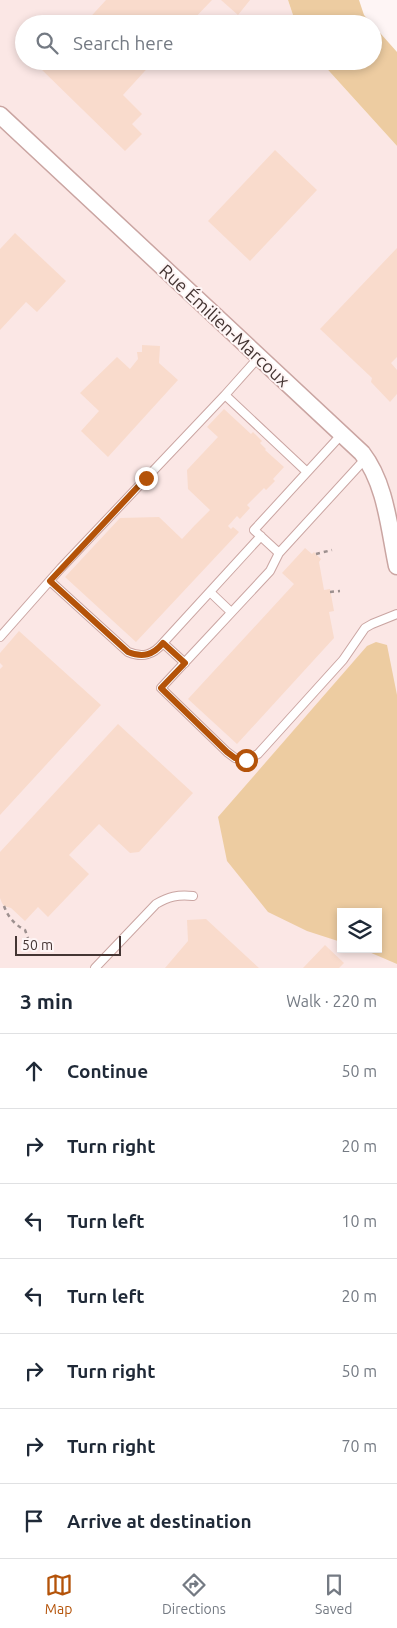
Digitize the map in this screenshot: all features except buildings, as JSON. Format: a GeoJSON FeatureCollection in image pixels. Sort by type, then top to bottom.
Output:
{"type":"FeatureCollection","features":[{"type":"Feature","properties":{"kind":"street","name":"Rue Émilien-Marcoux"},"geometry":{"type":"LineString","coordinates":[[0,115],[366,458],[376,473],[380,486],[397,566]]}},
{"type":"Feature","properties":{"kind":"lane"},"geometry":{"type":"LineString","coordinates":[[0,637],[259,357]]}},
{"type":"Feature","properties":{"kind":"lane"},"geometry":{"type":"LineString","coordinates":[[225,395],[307,472]]}},
{"type":"Feature","properties":{"kind":"lane"},"geometry":{"type":"LineString","coordinates":[[279,553],[254,530],[342,434]]}},
{"type":"Feature","properties":{"kind":"lane"},"geometry":{"type":"LineString","coordinates":[[366,458],[279,553],[270,571],[161,688],[227,752],[235,758],[246,760],[258,754],[344,660],[365,628],[397,614]]}},
{"type":"Feature","properties":{"kind":"lane"},"geometry":{"type":"LineString","coordinates":[[50,581],[128,652],[148,655],[158,650],[261,536]]}},
{"type":"Feature","properties":{"kind":"lane"},"geometry":{"type":"LineString","coordinates":[[210,592],[232,612]]}},
{"type":"Feature","properties":{"kind":"lane"},"geometry":{"type":"LineString","coordinates":[[163,643],[185,663]]}},
{"type":"Feature","properties":{"kind":"lane"},"geometry":{"type":"LineString","coordinates":[[95,968],[156,904],[175,896],[192,896]]}},
{"type":"Feature","properties":{"kind":"path"},"geometry":{"type":"LineString","coordinates":[[316,554],[332,550]]}},
{"type":"Feature","properties":{"kind":"path"},"geometry":{"type":"LineString","coordinates":[[330,592],[340,591]]}},
{"type":"Feature","properties":{"kind":"path"},"geometry":{"type":"LineString","coordinates":[[4,906],[6,913],[14,923],[25,930],[28,938]]}},
{"type":"Feature","properties":{"kind":"shaded area"},"geometry":{"type":"Polygon","coordinates":[[[0,0],[288,0],[293,15],[15,15],[15,70],[328,70],[397,146],[397,968],[0,968],[0,0]]]}},
{"type":"Feature","properties":{"kind":"shaded area"},"geometry":{"type":"Polygon","coordinates":[[[288,0],[359,0],[364,15],[293,15],[288,0]]]}},
{"type":"Feature","properties":{"kind":"shaded area"},"geometry":{"type":"Polygon","coordinates":[[[382,35],[397,52],[397,146],[328,70],[382,70],[382,35]]]}},
{"type":"Feature","properties":{"kind":"shaded area"},"geometry":{"type":"Polygon","coordinates":[[[376,642],[387,645],[397,695],[397,964],[371,953],[382,953],[382,908],[337,908],[337,941],[307,931],[268,912],[227,861],[218,817],[367,646],[376,642]]]}},
{"type":"Feature","properties":{"kind":"route"},"geometry":{"type":"LineString","coordinates":[[146,478],[50,581],[128,652],[148,655],[158,650],[163,643],[185,663],[161,688],[227,752],[235,758],[246,760]]}}]}
